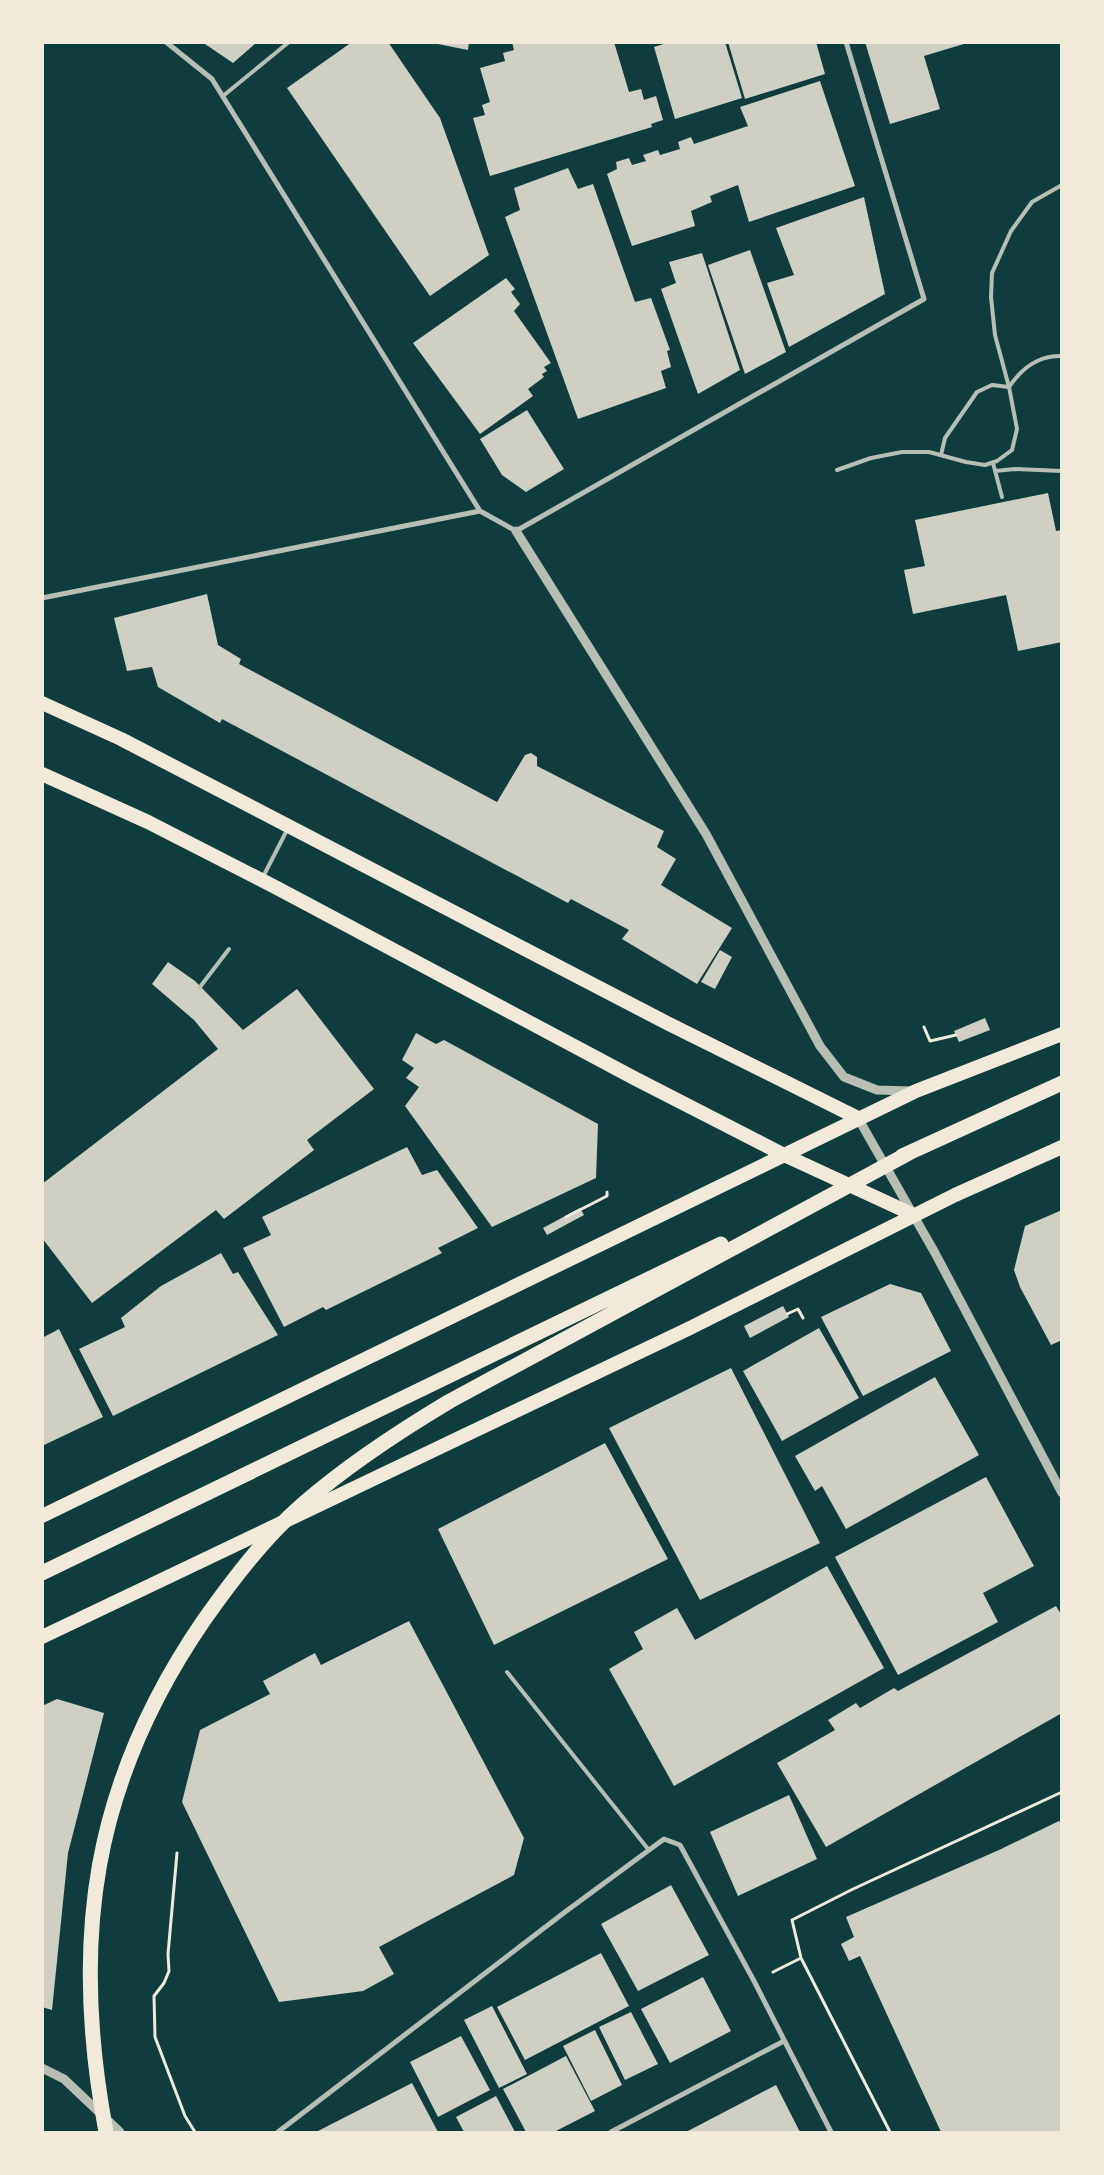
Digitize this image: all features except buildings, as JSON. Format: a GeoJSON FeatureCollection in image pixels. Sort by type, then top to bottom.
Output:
{"type":"FeatureCollection","features":[{"type":"Feature","properties":{"kind":"highway"},"geometry":{"type":"LineString","coordinates":[[42,703],[121,739],[667,1023],[858,1118]]}},
{"type":"Feature","properties":{"kind":"highway"},"geometry":{"type":"LineString","coordinates":[[42,774],[148,822],[784,1155],[914,1215]]}},
{"type":"Feature","properties":{"kind":"highway"},"geometry":{"type":"LineString","coordinates":[[42,1516],[858,1118],[916,1091],[1062,1034]]}},
{"type":"Feature","properties":{"kind":"highway"},"geometry":{"type":"LineString","coordinates":[[42,1573],[911,1152],[1062,1083]]}},
{"type":"Feature","properties":{"kind":"highway"},"geometry":{"type":"LineString","coordinates":[[42,1637],[679,1333],[914,1215],[1062,1147]]}},
{"type":"Feature","properties":{"kind":"highway"},"geometry":{"type":"LineString","coordinates":[[106,2132],[96,2081],[90,2016],[89,1967],[94,1898],[105,1834],[119,1786],[150,1711],[196,1632],[248,1562],[302,1505],[344,1470],[395,1434],[450,1401],[911,1152]]}},
{"type":"Feature","properties":{"kind":"street"},"geometry":{"type":"LineString","coordinates":[[166,42],[212,78],[480,511],[516,531],[706,834],[820,1046],[844,1077],[877,1090],[916,1091]]}},
{"type":"Feature","properties":{"kind":"street"},"geometry":{"type":"LineString","coordinates":[[516,531],[924,299],[846,42]]}},
{"type":"Feature","properties":{"kind":"street"},"geometry":{"type":"LineString","coordinates":[[42,598],[480,511]]}},
{"type":"Feature","properties":{"kind":"street"},"geometry":{"type":"LineString","coordinates":[[858,1118],[914,1215],[1062,1493]]}},
{"type":"Feature","properties":{"kind":"street"},"geometry":{"type":"LineString","coordinates":[[278,2132],[648,1849],[664,1839],[680,1845],[754,1981],[831,2132]]}},
{"type":"Feature","properties":{"kind":"street"},"geometry":{"type":"LineString","coordinates":[[611,2132],[784,2041]]}},
{"type":"Feature","properties":{"kind":"street"},"geometry":{"type":"LineString","coordinates":[[42,2068],[64,2079],[120,2132]]}},
{"type":"Feature","properties":{"kind":"lane"},"geometry":{"type":"LineString","coordinates":[[223,96],[290,42]]}},
{"type":"Feature","properties":{"kind":"lane"},"geometry":{"type":"LineString","coordinates":[[836,470],[871,458],[902,452],[929,452],[985,465],[1012,450],[1017,430],[1009,387],[994,335],[991,297],[992,273],[1011,231],[1032,202],[1062,185]]}},
{"type":"Feature","properties":{"kind":"lane"},"geometry":{"type":"LineString","coordinates":[[1009,387],[1016,377],[1033,361],[1050,355],[1062,356]]}},
{"type":"Feature","properties":{"kind":"lane"},"geometry":{"type":"LineString","coordinates":[[941,455],[945,438],[977,392],[992,385],[1009,387]]}},
{"type":"Feature","properties":{"kind":"lane"},"geometry":{"type":"LineString","coordinates":[[993,462],[1002,498]]}},
{"type":"Feature","properties":{"kind":"lane"},"geometry":{"type":"LineString","coordinates":[[995,471],[1023,469],[1062,471]]}},
{"type":"Feature","properties":{"kind":"lane"},"geometry":{"type":"LineString","coordinates":[[260,881],[289,826]]}},
{"type":"Feature","properties":{"kind":"lane"},"geometry":{"type":"LineString","coordinates":[[200,987],[229,949]]}},
{"type":"Feature","properties":{"kind":"lane"},"geometry":{"type":"LineString","coordinates":[[507,1672],[648,1849]]}},
{"type":"Feature","properties":{"kind":"path"},"geometry":{"type":"LineString","coordinates":[[924,1027],[930,1041],[956,1035]]}},
{"type":"Feature","properties":{"kind":"path"},"geometry":{"type":"LineString","coordinates":[[566,1217],[607,1196],[607,1192]]}},
{"type":"Feature","properties":{"kind":"path"},"geometry":{"type":"LineString","coordinates":[[787,1314],[798,1309],[803,1318]]}},
{"type":"Feature","properties":{"kind":"path"},"geometry":{"type":"LineString","coordinates":[[890,2132],[802,1958],[792,1920],[851,1890],[1062,1792]]}},
{"type":"Feature","properties":{"kind":"path"},"geometry":{"type":"LineString","coordinates":[[177,1853],[168,1954],[169,1971],[164,1983],[154,1996],[155,2037],[185,2116],[195,2132]]}},
{"type":"Feature","properties":{"kind":"path"},"geometry":{"type":"LineString","coordinates":[[754,1981],[802,1958]]}}]}
